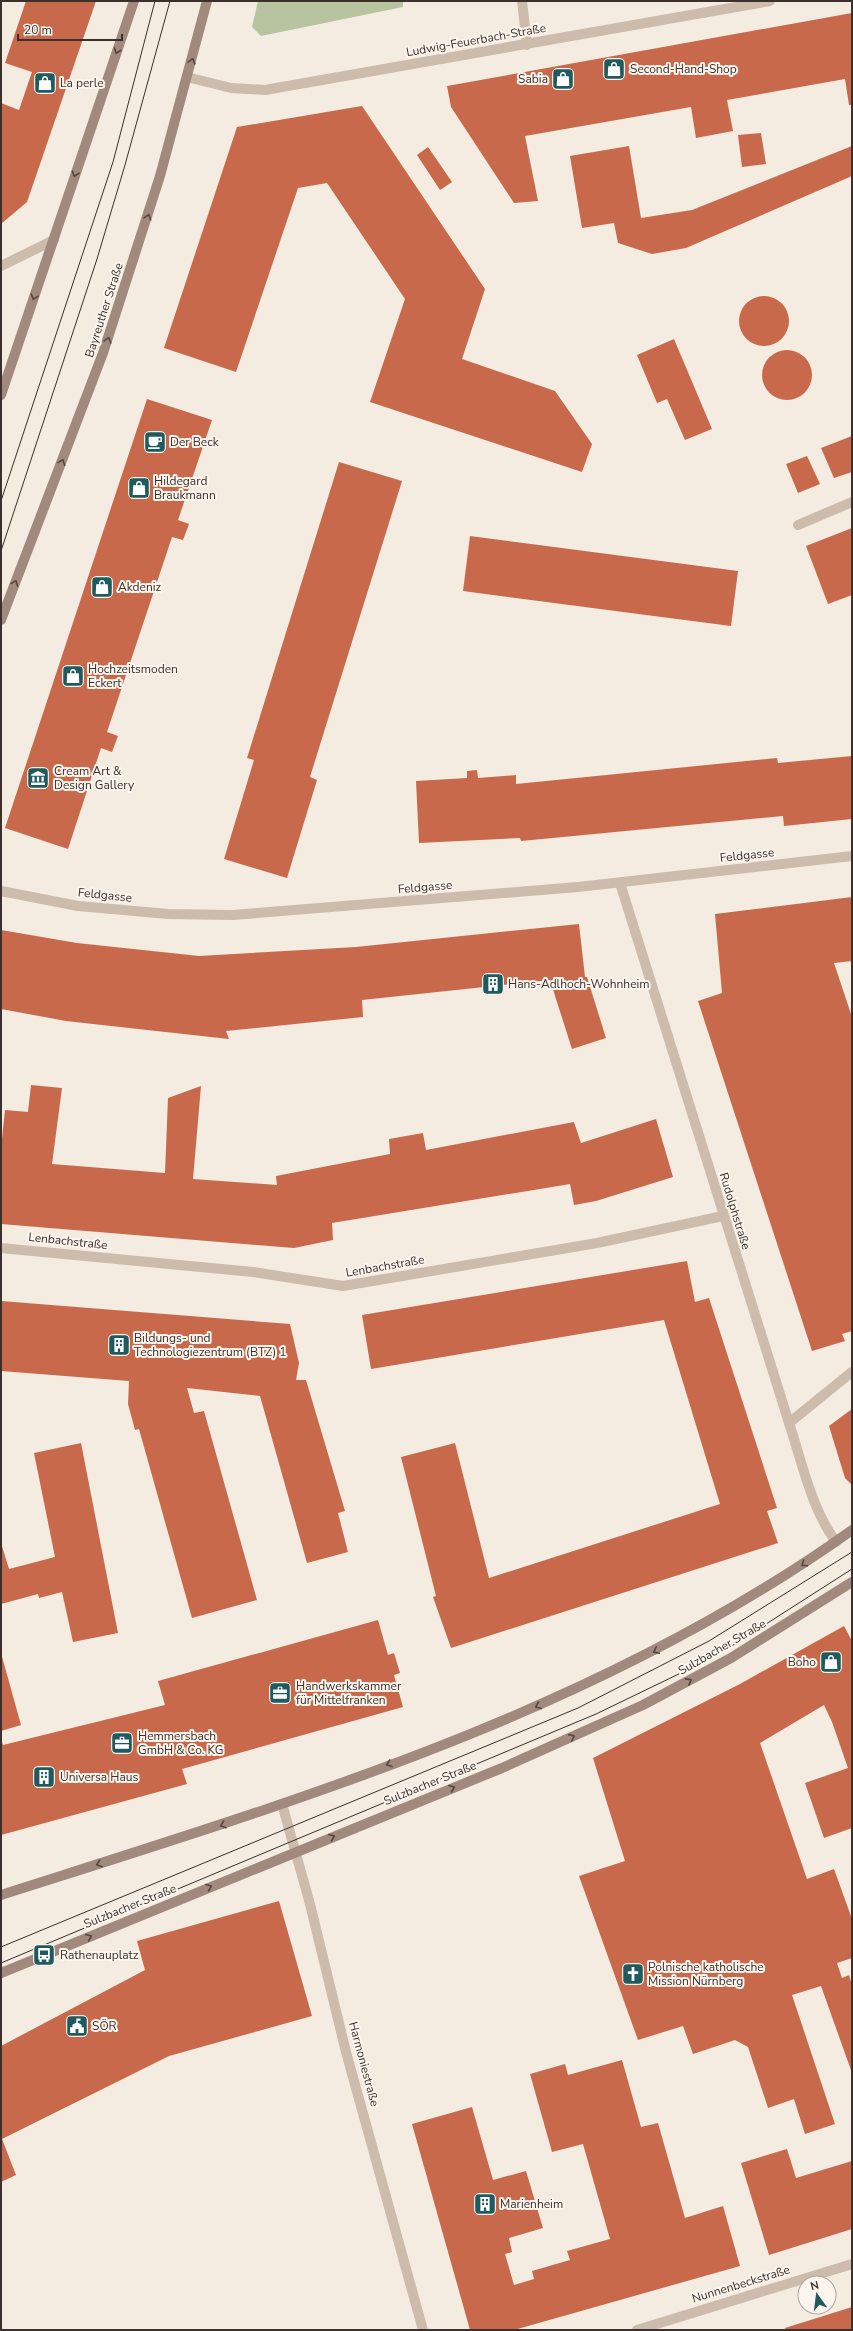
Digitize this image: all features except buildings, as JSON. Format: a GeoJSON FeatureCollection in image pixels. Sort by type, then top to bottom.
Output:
{"type":"FeatureCollection","features":[{"type":"Feature","properties":{"kind":"main road"},"geometry":{"type":"LineString","coordinates":[[1,394],[134,1]]}},
{"type":"Feature","properties":{"kind":"main road","name":"Bayreuther Straße"},"geometry":{"type":"LineString","coordinates":[[1,620],[104,353],[150,210],[208,1]]}},
{"type":"Feature","properties":{"kind":"main road"},"geometry":{"type":"LineString","coordinates":[[1,1895],[148,1849],[282,1804],[445,1744],[593,1682],[716,1619],[795,1570],[852,1530]]}},
{"type":"Feature","properties":{"kind":"main road","name":"Sulzbacher Straße"},"geometry":{"type":"LineString","coordinates":[[1,1973],[502,1768],[643,1705],[731,1658],[852,1582]]}},
{"type":"Feature","properties":{"kind":"street"},"geometry":{"type":"LineString","coordinates":[[522,1],[527,45]]}},
{"type":"Feature","properties":{"kind":"street","name":"Ludwig-Feuerbach-Straße"},"geometry":{"type":"LineString","coordinates":[[187,77],[231,88],[265,90],[770,1]]}},
{"type":"Feature","properties":{"kind":"street"},"geometry":{"type":"LineString","coordinates":[[1,266],[54,240]]}},
{"type":"Feature","properties":{"kind":"street"},"geometry":{"type":"LineString","coordinates":[[798,525],[852,502]]}},
{"type":"Feature","properties":{"kind":"street","name":"Feldgasse"},"geometry":{"type":"LineString","coordinates":[[1,891],[78,906],[168,914],[233,915],[357,906],[620,883],[852,856]]}},
{"type":"Feature","properties":{"kind":"street","name":"Rudolphstraße"},"geometry":{"type":"LineString","coordinates":[[620,883],[789,1423],[817,1507],[828,1531],[836,1542]]}},
{"type":"Feature","properties":{"kind":"street","name":"Lenbachstraße"},"geometry":{"type":"LineString","coordinates":[[1,1248],[253,1272],[343,1286],[597,1243],[723,1216]]}},
{"type":"Feature","properties":{"kind":"street"},"geometry":{"type":"LineString","coordinates":[[789,1423],[852,1372]]}},
{"type":"Feature","properties":{"kind":"street","name":"Harmoniestraße"},"geometry":{"type":"LineString","coordinates":[[282,1804],[296,1852],[346,2052],[423,2330]]}},
{"type":"Feature","properties":{"kind":"street","name":"Nunnenbeckstraße"},"geometry":{"type":"LineString","coordinates":[[637,2330],[852,2264]]}},
{"type":"Feature","properties":{"kind":"green space"},"geometry":{"type":"Polygon","coordinates":[[[258,1],[403,1],[403,7],[261,36],[252,27],[258,1]]]}},
{"type":"Feature","properties":{"kind":"tram line"},"geometry":{"type":"LineString","coordinates":[[1,501],[113,162],[155,1]]}},
{"type":"Feature","properties":{"kind":"tram line"},"geometry":{"type":"LineString","coordinates":[[1,551],[97,259],[125,165],[170,1]]}},
{"type":"Feature","properties":{"kind":"tram line"},"geometry":{"type":"LineString","coordinates":[[1,1947],[578,1708],[709,1641],[852,1552]]}},
{"type":"Feature","properties":{"kind":"tram line"},"geometry":{"type":"LineString","coordinates":[[1,1963],[596,1714],[716,1656],[852,1569]]}},
{"type":"Feature","properties":{"kind":"place","name":"Second-Hand-Shop"},"geometry":{"type":"Point","coordinates":[614,69]}},
{"type":"Feature","properties":{"kind":"place","name":"Sabia"},"geometry":{"type":"Point","coordinates":[563,79]}},
{"type":"Feature","properties":{"kind":"place","name":"La perle"},"geometry":{"type":"Point","coordinates":[45,83]}},
{"type":"Feature","properties":{"kind":"place","name":"Der Beck"},"geometry":{"type":"Point","coordinates":[155,442]}},
{"type":"Feature","properties":{"kind":"place","name":"Hildegard Braukmann"},"geometry":{"type":"Point","coordinates":[139,488]}},
{"type":"Feature","properties":{"kind":"place","name":"Akdeniz"},"geometry":{"type":"Point","coordinates":[102,587]}},
{"type":"Feature","properties":{"kind":"place","name":"Hochzeitsmoden Eckert"},"geometry":{"type":"Point","coordinates":[73,676]}},
{"type":"Feature","properties":{"kind":"place","name":"Cream Art & Design Gallery"},"geometry":{"type":"Point","coordinates":[38,778]}},
{"type":"Feature","properties":{"kind":"place","name":"Hans-Adlhoch-Wohnheim"},"geometry":{"type":"Point","coordinates":[493,984]}},
{"type":"Feature","properties":{"kind":"place","name":"Bildungs- und Technologiezentrum (BTZ) 1"},"geometry":{"type":"Point","coordinates":[119,1345]}},
{"type":"Feature","properties":{"kind":"place","name":"Boho"},"geometry":{"type":"Point","coordinates":[831,1662]}},
{"type":"Feature","properties":{"kind":"place","name":"Handwerkskammer für Mittelfranken"},"geometry":{"type":"Point","coordinates":[280,1693]}},
{"type":"Feature","properties":{"kind":"place","name":"Hemmersbach GmbH & Co. KG"},"geometry":{"type":"Point","coordinates":[122,1743]}},
{"type":"Feature","properties":{"kind":"place","name":"Universa Haus"},"geometry":{"type":"Point","coordinates":[44,1777]}},
{"type":"Feature","properties":{"kind":"place","name":"Rathenauplatz"},"geometry":{"type":"Point","coordinates":[44,1955]}},
{"type":"Feature","properties":{"kind":"place","name":"Polnische katholische Mission Nürnberg"},"geometry":{"type":"Point","coordinates":[633,1974]}},
{"type":"Feature","properties":{"kind":"place","name":"SÖR"},"geometry":{"type":"Point","coordinates":[77,2026]}},
{"type":"Feature","properties":{"kind":"place","name":"Marienheim"},"geometry":{"type":"Point","coordinates":[485,2204]}}]}
